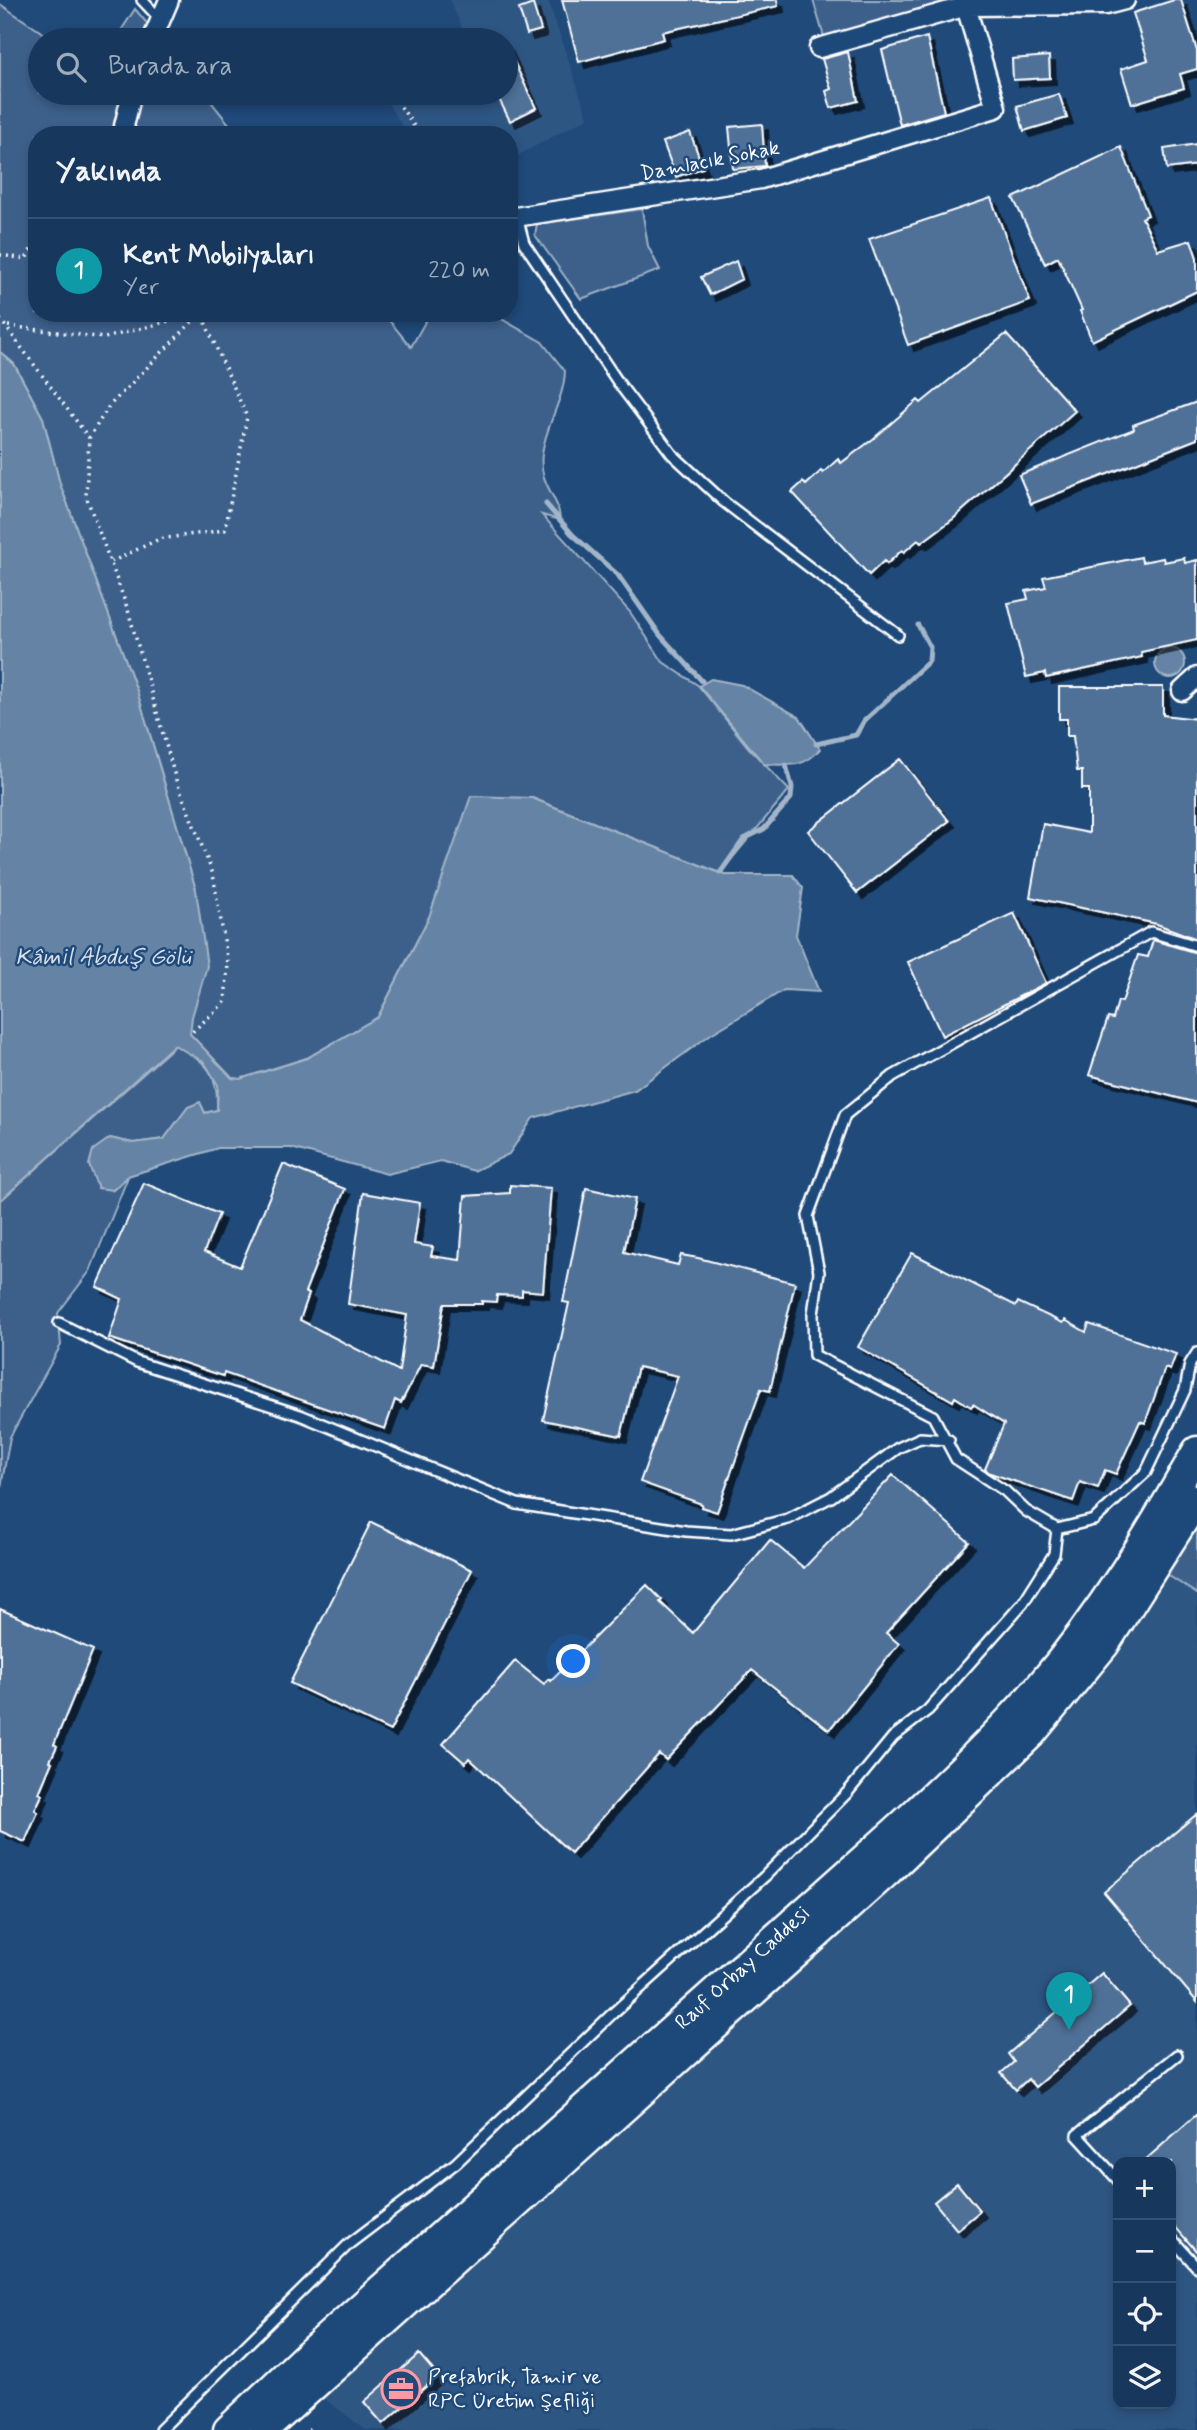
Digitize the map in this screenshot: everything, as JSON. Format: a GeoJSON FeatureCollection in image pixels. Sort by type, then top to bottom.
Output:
{"type":"FeatureCollection","features":[{"type":"Feature","properties":{"kind":"main road","name":"Rauf Orbay Caddesi"},"geometry":{"type":"LineString","coordinates":[[228,2430],[306,2356],[901,1826],[989,1742],[1039,1688],[1088,1625],[1197,1451]]}},
{"type":"Feature","properties":{"kind":"main road","name":"Rauf Orbay Caddesi"},"geometry":{"type":"LineString","coordinates":[[276,2423],[888,1871],[1022,1743],[1105,1644],[1197,1499]]}},
{"type":"Feature","properties":{"kind":"street"},"geometry":{"type":"LineString","coordinates":[[157,28],[169,0]]}},
{"type":"Feature","properties":{"kind":"street"},"geometry":{"type":"LineString","coordinates":[[820,48],[965,3],[1106,5],[1125,0]]}},
{"type":"Feature","properties":{"kind":"street","name":"Damlacık Sokak"},"geometry":{"type":"LineString","coordinates":[[518,217],[761,179],[996,108],[965,3]]}},
{"type":"Feature","properties":{"kind":"street"},"geometry":{"type":"LineString","coordinates":[[124,126],[129,105]]}},
{"type":"Feature","properties":{"kind":"street"},"geometry":{"type":"LineString","coordinates":[[1182,691],[1197,677]]}},
{"type":"Feature","properties":{"kind":"lane"},"geometry":{"type":"LineString","coordinates":[[142,0],[161,20]]}},
{"type":"Feature","properties":{"kind":"lane"},"geometry":{"type":"LineString","coordinates":[[518,229],[524,243],[620,385],[672,454],[724,502],[898,635]]}},
{"type":"Feature","properties":{"kind":"lane"},"geometry":{"type":"LineString","coordinates":[[1197,946],[1151,932],[893,1076],[845,1115],[808,1216],[819,1272],[813,1314],[814,1355],[933,1416],[949,1440],[956,1459],[1004,1491],[1026,1511],[1057,1529],[1094,1520],[1146,1472],[1185,1390],[1190,1364],[1197,1353]]}},
{"type":"Feature","properties":{"kind":"lane"},"geometry":{"type":"LineString","coordinates":[[59,1322],[137,1362],[300,1415],[517,1503],[686,1531],[731,1534],[788,1519],[831,1497],[898,1448],[920,1438],[949,1440]]}},
{"type":"Feature","properties":{"kind":"lane"},"geometry":{"type":"LineString","coordinates":[[160,2430],[349,2244],[456,2163],[613,2013],[774,1867],[847,1793],[893,1737],[928,1710],[1023,1603],[1054,1553],[1057,1529]]}},
{"type":"Feature","properties":{"kind":"lane"},"geometry":{"type":"LineString","coordinates":[[1113,2175],[1077,2135],[1177,2055]]}},
{"type":"Feature","properties":{"kind":"lane"},"geometry":{"type":"LineString","coordinates":[[1176,2244],[1197,2267]]}},
{"type":"Feature","properties":{"kind":"path"},"geometry":{"type":"LineString","coordinates":[[400,105],[414,126]]}},
{"type":"Feature","properties":{"kind":"path"},"geometry":{"type":"LineString","coordinates":[[0,255],[26,259],[28,255]]}},
{"type":"Feature","properties":{"kind":"path"},"geometry":{"type":"LineString","coordinates":[[0,319],[8,326],[89,438]]}},
{"type":"Feature","properties":{"kind":"path"},"geometry":{"type":"LineString","coordinates":[[8,326],[106,338],[166,322]]}},
{"type":"Feature","properties":{"kind":"path"},"geometry":{"type":"LineString","coordinates":[[190,1034],[225,1002],[228,962],[213,874],[176,780],[128,610],[86,496],[89,438],[109,406],[191,322]]}},
{"type":"Feature","properties":{"kind":"path"},"geometry":{"type":"LineString","coordinates":[[111,562],[159,539],[225,530],[247,417],[204,322]]}},
{"type":"Feature","properties":{"kind":"shaded area"},"geometry":{"type":"Polygon","coordinates":[[[450,0],[548,0],[588,118],[518,155],[518,126],[402,126],[389,105],[518,105],[518,28],[462,28],[450,0]]]}},
{"type":"Feature","properties":{"kind":"shaded area"},"geometry":{"type":"Polygon","coordinates":[[[813,0],[951,0],[825,40],[813,0]]]}},
{"type":"Feature","properties":{"kind":"shaded area"},"geometry":{"type":"Polygon","coordinates":[[[0,4],[35,28],[28,28],[28,105],[214,105],[231,126],[28,126],[28,322],[390,322],[411,347],[425,322],[507,322],[542,342],[565,371],[562,392],[542,454],[543,474],[557,504],[560,520],[542,515],[630,612],[663,662],[699,686],[748,747],[789,790],[720,873],[532,798],[429,917],[378,1017],[307,1058],[240,1079],[232,1078],[190,1034],[196,890],[137,691],[60,484],[43,418],[14,364],[0,352],[0,4]]]}},
{"type":"Feature","properties":{"kind":"shaded area"},"geometry":{"type":"Polygon","coordinates":[[[135,9],[151,28],[123,28],[135,9]]]}},
{"type":"Feature","properties":{"kind":"shaded area"},"geometry":{"type":"Polygon","coordinates":[[[642,209],[648,246],[660,270],[581,299],[535,235],[537,224],[642,209]]]}},
{"type":"Feature","properties":{"kind":"shaded area"},"geometry":{"type":"Polygon","coordinates":[[[177,1044],[209,1070],[216,1086],[217,1110],[205,1113],[200,1103],[188,1107],[164,1139],[133,1143],[110,1138],[113,1190],[128,1177],[90,1271],[58,1313],[61,1345],[10,1437],[0,1493],[0,1201],[177,1044]]]}},
{"type":"Feature","properties":{"kind":"shaded area"},"geometry":{"type":"Polygon","coordinates":[[[1197,1523],[1197,2430],[366,2430],[322,2397],[800,1970],[1044,1746],[1166,1574],[1197,1523]]]}},
{"type":"Feature","properties":{"kind":"shaded area"},"geometry":{"type":"Polygon","coordinates":[[[1197,1523],[1197,1594],[1166,1574],[1197,1523]]]}},
{"type":"Feature","properties":{"kind":"water","name":"Kâmil Abduş Gölü"},"geometry":{"type":"Polygon","coordinates":[[[0,352],[14,364],[43,418],[60,484],[137,691],[196,890],[207,966],[192,1017],[190,1034],[232,1078],[240,1079],[307,1058],[378,1017],[429,917],[471,796],[532,798],[725,875],[793,875],[803,888],[796,935],[819,992],[784,990],[711,1034],[635,1090],[533,1118],[509,1154],[474,1171],[441,1161],[387,1174],[291,1148],[218,1148],[128,1176],[113,1190],[98,1188],[89,1165],[93,1150],[110,1138],[133,1143],[164,1139],[188,1107],[200,1102],[205,1113],[217,1110],[218,1085],[204,1062],[174,1045],[0,1201],[0,352]]]}},
{"type":"Feature","properties":{"kind":"water"},"geometry":{"type":"Polygon","coordinates":[[[1170,648],[1181,652],[1185,663],[1181,674],[1170,678],[1159,674],[1155,663],[1159,652],[1170,648]]]}},
{"type":"Feature","properties":{"kind":"water"},"geometry":{"type":"Polygon","coordinates":[[[711,679],[742,685],[799,717],[820,749],[801,763],[764,764],[699,686],[711,679]]]}},
{"type":"Feature","properties":{"kind":"building"},"geometry":{"type":"Polygon","coordinates":[[[562,0],[777,0],[778,6],[662,32],[664,39],[579,62],[562,0]]]}},
{"type":"Feature","properties":{"kind":"building"},"geometry":{"type":"Polygon","coordinates":[[[1181,0],[1197,51],[1197,69],[1180,74],[1184,88],[1132,104],[1121,69],[1148,60],[1133,13],[1181,0]]]}},
{"type":"Feature","properties":{"kind":"building"},"geometry":{"type":"Polygon","coordinates":[[[533,4],[541,30],[527,34],[519,9],[533,4]]]}},
{"type":"Feature","properties":{"kind":"building"},"geometry":{"type":"Polygon","coordinates":[[[927,37],[944,112],[900,125],[882,50],[927,37]]]}},
{"type":"Feature","properties":{"kind":"building"},"geometry":{"type":"Polygon","coordinates":[[[848,52],[858,101],[831,108],[826,91],[831,89],[822,59],[848,52]]]}},
{"type":"Feature","properties":{"kind":"building"},"geometry":{"type":"Polygon","coordinates":[[[1049,56],[1050,78],[1013,80],[1012,59],[1049,56]]]}},
{"type":"Feature","properties":{"kind":"building"},"geometry":{"type":"Polygon","coordinates":[[[518,70],[536,108],[510,121],[502,105],[518,105],[518,70]]]}},
{"type":"Feature","properties":{"kind":"building"},"geometry":{"type":"Polygon","coordinates":[[[1059,94],[1067,118],[1024,131],[1017,106],[1059,94]]]}},
{"type":"Feature","properties":{"kind":"building"},"geometry":{"type":"Polygon","coordinates":[[[762,124],[765,166],[733,169],[729,127],[762,124]]]}},
{"type":"Feature","properties":{"kind":"building"},"geometry":{"type":"Polygon","coordinates":[[[690,132],[703,168],[676,177],[663,142],[690,132]]]}},
{"type":"Feature","properties":{"kind":"building"},"geometry":{"type":"Polygon","coordinates":[[[1197,144],[1197,165],[1167,169],[1164,149],[1197,144]]]}},
{"type":"Feature","properties":{"kind":"building"},"geometry":{"type":"Polygon","coordinates":[[[1121,147],[1148,215],[1142,218],[1158,250],[1191,240],[1197,258],[1197,291],[1092,341],[1080,311],[1082,310],[1058,257],[1045,264],[1013,198],[1121,147]]]}},
{"type":"Feature","properties":{"kind":"building"},"geometry":{"type":"Polygon","coordinates":[[[991,198],[1030,301],[908,345],[869,239],[991,198]]]}},
{"type":"Feature","properties":{"kind":"building"},"geometry":{"type":"Polygon","coordinates":[[[736,261],[742,279],[710,295],[701,277],[736,261]]]}},
{"type":"Feature","properties":{"kind":"building"},"geometry":{"type":"Polygon","coordinates":[[[1006,334],[1075,411],[953,519],[921,543],[918,540],[904,552],[902,550],[887,564],[884,561],[869,575],[792,492],[803,482],[806,485],[821,471],[823,473],[838,459],[841,463],[918,400],[921,403],[1006,334]]]}},
{"type":"Feature","properties":{"kind":"building"},"geometry":{"type":"Polygon","coordinates":[[[1197,402],[1197,439],[1031,504],[1019,475],[1134,429],[1133,425],[1197,402]]]}},
{"type":"Feature","properties":{"kind":"building"},"geometry":{"type":"Polygon","coordinates":[[[1141,557],[1142,562],[1163,558],[1164,562],[1184,558],[1185,563],[1197,560],[1197,640],[1141,652],[1142,657],[1046,678],[1045,673],[1026,677],[1008,603],[1028,599],[1026,591],[1046,587],[1043,577],[1141,557]]]}},
{"type":"Feature","properties":{"kind":"building"},"geometry":{"type":"Polygon","coordinates":[[[1059,687],[1163,687],[1163,715],[1197,719],[1197,939],[1157,924],[1030,897],[1043,824],[1089,833],[1089,789],[1082,789],[1082,771],[1077,771],[1073,736],[1067,736],[1067,719],[1059,719],[1059,687]]]}},
{"type":"Feature","properties":{"kind":"building"},"geometry":{"type":"Polygon","coordinates":[[[900,759],[949,821],[857,893],[808,831],[900,759]]]}},
{"type":"Feature","properties":{"kind":"building"},"geometry":{"type":"Polygon","coordinates":[[[1014,913],[1046,983],[942,1036],[908,962],[1014,913]]]}},
{"type":"Feature","properties":{"kind":"building"},"geometry":{"type":"Polygon","coordinates":[[[1153,940],[1197,953],[1197,1103],[1089,1075],[1108,1018],[1113,1019],[1118,1001],[1122,1002],[1138,955],[1148,957],[1153,940]]]}},
{"type":"Feature","properties":{"kind":"building"},"geometry":{"type":"Polygon","coordinates":[[[283,1164],[345,1189],[305,1292],[309,1294],[300,1320],[399,1371],[407,1315],[348,1304],[363,1193],[420,1203],[414,1244],[433,1247],[431,1256],[460,1260],[465,1196],[510,1193],[510,1185],[551,1188],[543,1292],[522,1290],[522,1296],[497,1295],[496,1302],[482,1301],[482,1304],[444,1304],[434,1366],[421,1364],[401,1403],[395,1400],[385,1429],[224,1373],[223,1376],[109,1338],[122,1299],[97,1287],[144,1183],[219,1214],[204,1252],[240,1267],[283,1164]]]}},
{"type":"Feature","properties":{"kind":"building"},"geometry":{"type":"Polygon","coordinates":[[[586,1188],[635,1199],[624,1252],[678,1265],[681,1255],[698,1258],[795,1283],[770,1391],[761,1389],[717,1512],[640,1482],[678,1376],[638,1367],[621,1436],[543,1420],[569,1303],[563,1302],[586,1188]]]}},
{"type":"Feature","properties":{"kind":"building"},"geometry":{"type":"Polygon","coordinates":[[[912,1253],[1016,1306],[1018,1302],[1063,1323],[1065,1320],[1086,1332],[1089,1324],[1176,1354],[1170,1370],[1165,1368],[1145,1423],[1140,1421],[1116,1474],[1105,1470],[1098,1488],[1080,1482],[1073,1501],[990,1473],[985,1469],[1004,1424],[973,1404],[971,1407],[955,1397],[953,1401],[858,1347],[912,1253]]]}},
{"type":"Feature","properties":{"kind":"building"},"geometry":{"type":"Polygon","coordinates":[[[893,1475],[969,1542],[886,1633],[899,1644],[829,1730],[752,1670],[666,1760],[659,1754],[571,1853],[469,1758],[465,1763],[443,1744],[515,1661],[544,1684],[549,1679],[551,1681],[647,1585],[662,1600],[660,1602],[693,1633],[770,1540],[804,1568],[893,1475]]]}},
{"type":"Feature","properties":{"kind":"building"},"geometry":{"type":"Polygon","coordinates":[[[371,1522],[472,1570],[390,1731],[290,1683],[371,1522]]]}},
{"type":"Feature","properties":{"kind":"building"},"geometry":{"type":"Polygon","coordinates":[[[0,1609],[93,1650],[54,1744],[57,1746],[35,1810],[38,1812],[25,1842],[0,1831],[0,1609]]]}},
{"type":"Feature","properties":{"kind":"building"},"geometry":{"type":"Polygon","coordinates":[[[1197,1814],[1197,2002],[1104,1892],[1197,1814]]]}},
{"type":"Feature","properties":{"kind":"building"},"geometry":{"type":"Polygon","coordinates":[[[1102,1973],[1130,2006],[1035,2087],[1028,2079],[1016,2090],[1001,2073],[1014,2062],[1008,2054],[1102,1973]]]}},
{"type":"Feature","properties":{"kind":"building"},"geometry":{"type":"Polygon","coordinates":[[[1197,2114],[1197,2252],[1176,2228],[1176,2157],[1149,2157],[1197,2114]]]}},
{"type":"Feature","properties":{"kind":"building"},"geometry":{"type":"Polygon","coordinates":[[[957,2183],[980,2211],[957,2230],[934,2202],[957,2183]]]}},
{"type":"Feature","properties":{"kind":"building","name":"Prefabrik, Tamir ve RPC Üretim Şefliği"},"geometry":{"type":"Polygon","coordinates":[[[419,2354],[438,2376],[383,2424],[364,2402],[419,2354]]]}},
{"type":"Feature","properties":{"kind":"waterway"},"geometry":{"type":"LineString","coordinates":[[546,504],[572,534],[618,575],[660,635],[702,681]]}},
{"type":"Feature","properties":{"kind":"waterway"},"geometry":{"type":"LineString","coordinates":[[816,744],[856,735],[864,721],[929,661],[930,647],[918,625]]}},
{"type":"Feature","properties":{"kind":"waterway"},"geometry":{"type":"LineString","coordinates":[[720,873],[744,839],[764,829],[791,798],[792,787],[786,765]]}},
{"type":"Feature","properties":{"kind":"place","name":"Kent Mobilyaları"},"geometry":{"type":"Point","coordinates":[1069,2030]}},
{"type":"Feature","properties":{"kind":"place","name":"Prefabrik, Tamir ve RPC Üretim Şefliği"},"geometry":{"type":"Point","coordinates":[401,2389]}}]}
